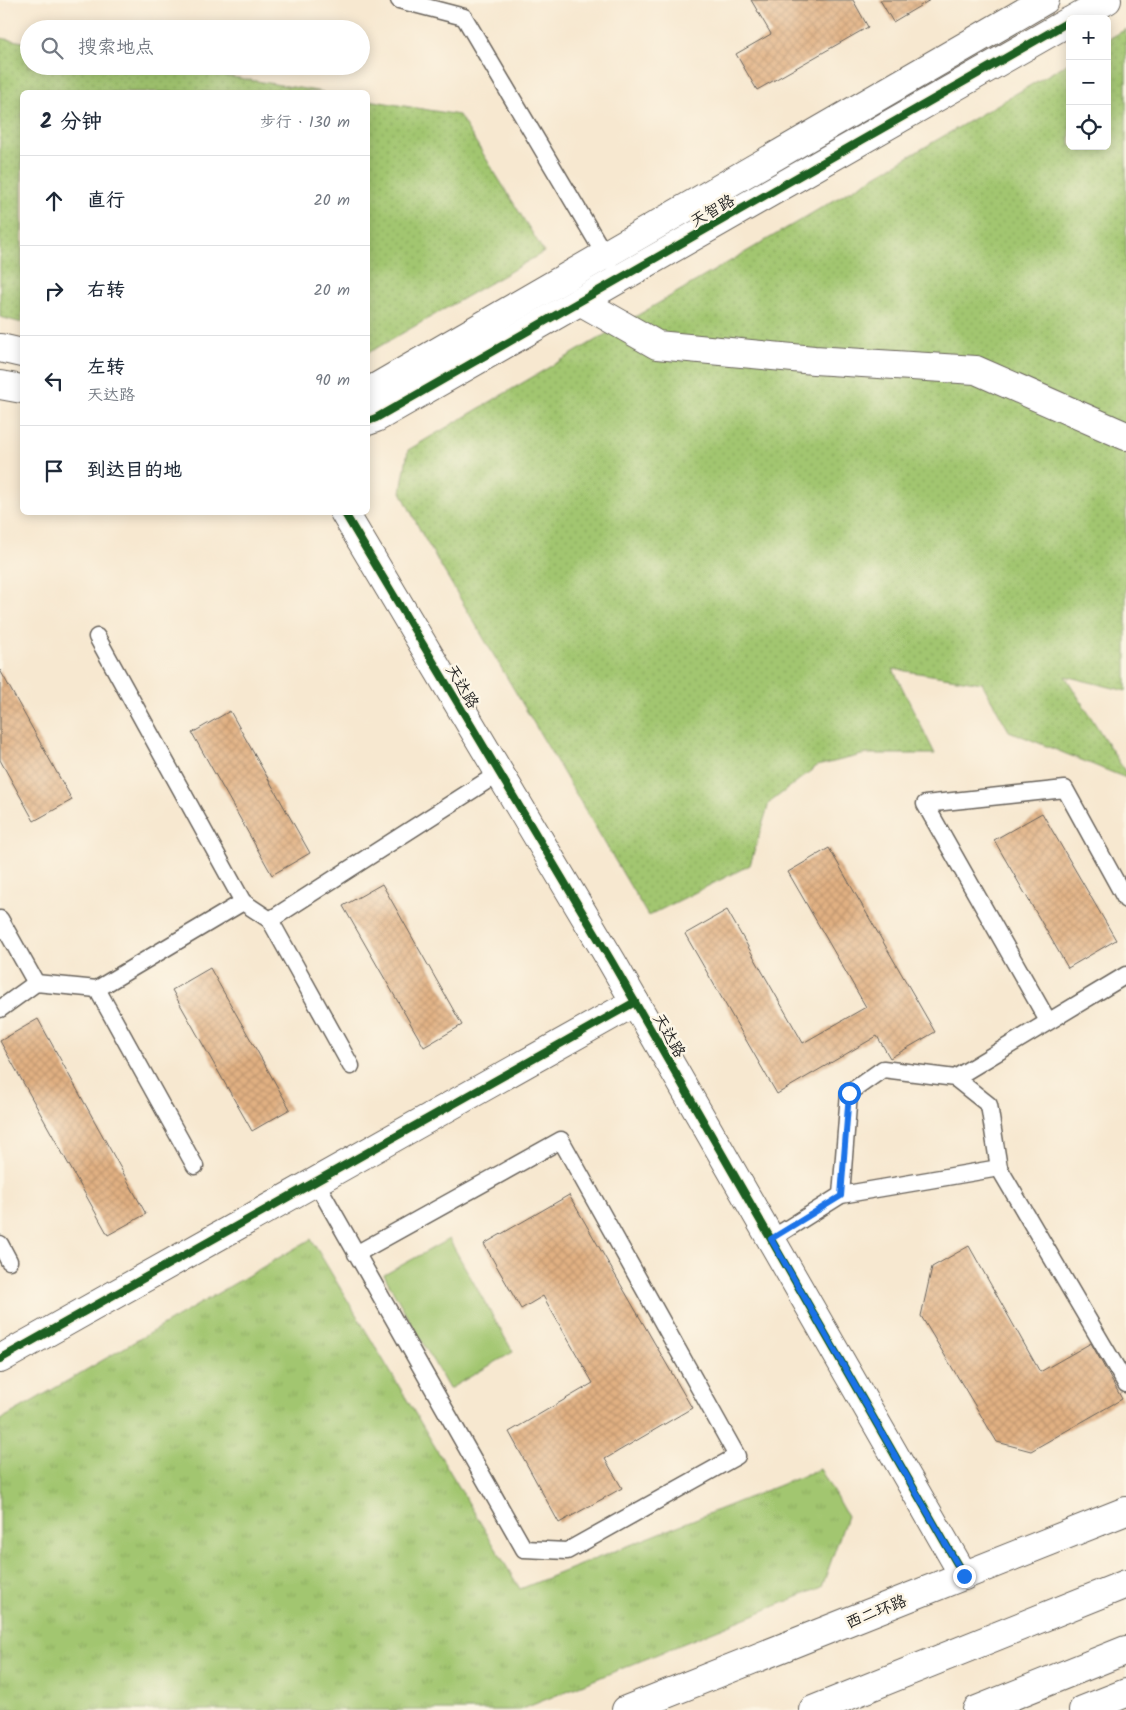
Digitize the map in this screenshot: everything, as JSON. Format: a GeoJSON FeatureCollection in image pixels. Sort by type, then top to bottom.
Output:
{"type":"FeatureCollection","features":[{"type":"Feature","properties":{"kind":"main road","name":"天智路"},"geometry":{"type":"LineString","coordinates":[[370,391],[1045,0]]}},
{"type":"Feature","properties":{"kind":"main road"},"geometry":{"type":"LineString","coordinates":[[1081,15],[1107,0]]}},
{"type":"Feature","properties":{"kind":"main road","name":"天智路"},"geometry":{"type":"LineString","coordinates":[[370,420],[1066,23]]}},
{"type":"Feature","properties":{"kind":"main road"},"geometry":{"type":"LineString","coordinates":[[580,301],[657,345],[814,360],[976,370],[1126,436]]}},
{"type":"Feature","properties":{"kind":"main road"},"geometry":{"type":"LineString","coordinates":[[0,348],[20,353]]}},
{"type":"Feature","properties":{"kind":"main road"},"geometry":{"type":"LineString","coordinates":[[0,385],[20,389]]}},
{"type":"Feature","properties":{"kind":"main road","name":"天达路"},"geometry":{"type":"LineString","coordinates":[[346,515],[635,1002],[964,1576]]}},
{"type":"Feature","properties":{"kind":"main road"},"geometry":{"type":"LineString","coordinates":[[0,1359],[635,1002]]}},
{"type":"Feature","properties":{"kind":"main road","name":"西二环路"},"geometry":{"type":"LineString","coordinates":[[626,1710],[1126,1511]]}},
{"type":"Feature","properties":{"kind":"main road"},"geometry":{"type":"LineString","coordinates":[[813,1710],[1126,1584]]}},
{"type":"Feature","properties":{"kind":"main road"},"geometry":{"type":"LineString","coordinates":[[977,1710],[1126,1650]]}},
{"type":"Feature","properties":{"kind":"main road"},"geometry":{"type":"LineString","coordinates":[[1083,1710],[1126,1693]]}},
{"type":"Feature","properties":{"kind":"lane"},"geometry":{"type":"LineString","coordinates":[[399,0],[464,17],[619,279]]}},
{"type":"Feature","properties":{"kind":"lane"},"geometry":{"type":"LineString","coordinates":[[97,636],[243,902],[270,920],[350,1066]]}},
{"type":"Feature","properties":{"kind":"lane"},"geometry":{"type":"LineString","coordinates":[[270,920],[499,773]]}},
{"type":"Feature","properties":{"kind":"lane"},"geometry":{"type":"LineString","coordinates":[[1048,1022],[925,804],[1064,789],[1126,900]]}},
{"type":"Feature","properties":{"kind":"lane"},"geometry":{"type":"LineString","coordinates":[[0,1009],[36,983],[97,989],[243,902]]}},
{"type":"Feature","properties":{"kind":"lane"},"geometry":{"type":"LineString","coordinates":[[0,919],[36,983]]}},
{"type":"Feature","properties":{"kind":"lane"},"geometry":{"type":"LineString","coordinates":[[955,1078],[1126,975]]}},
{"type":"Feature","properties":{"kind":"lane"},"geometry":{"type":"LineString","coordinates":[[97,989],[195,1166]]}},
{"type":"Feature","properties":{"kind":"lane"},"geometry":{"type":"LineString","coordinates":[[841,1196],[849,1093],[883,1069],[955,1078],[989,1105],[999,1168],[1126,1384]]}},
{"type":"Feature","properties":{"kind":"lane"},"geometry":{"type":"LineString","coordinates":[[316,1182],[356,1254],[524,1550],[567,1551],[737,1456],[561,1140],[356,1254]]}},
{"type":"Feature","properties":{"kind":"lane"},"geometry":{"type":"LineString","coordinates":[[771,1239],[841,1196],[999,1168]]}},
{"type":"Feature","properties":{"kind":"lane"},"geometry":{"type":"LineString","coordinates":[[0,1244],[10,1261]]}},
{"type":"Feature","properties":{"kind":"green space"},"geometry":{"type":"Polygon","coordinates":[[[1126,29],[1126,691],[1065,676],[1126,773],[1126,778],[1009,731],[982,683],[893,669],[935,754],[866,754],[817,766],[769,803],[750,865],[648,916],[422,534],[401,492],[408,450],[1066,64],[1066,150],[1111,150],[1111,38],[1126,29]]]}},
{"type":"Feature","properties":{"kind":"green space"},"geometry":{"type":"Polygon","coordinates":[[[0,38],[20,41],[20,75],[220,75],[311,90],[20,90],[20,322],[0,317],[0,38]]]}},
{"type":"Feature","properties":{"kind":"green space"},"geometry":{"type":"Polygon","coordinates":[[[370,100],[459,115],[544,252],[370,352],[370,100]]]}},
{"type":"Feature","properties":{"kind":"green space"},"geometry":{"type":"Polygon","coordinates":[[[311,1239],[520,1589],[820,1469],[847,1516],[822,1587],[520,1710],[0,1710],[0,1420],[311,1239]]]}},
{"type":"Feature","properties":{"kind":"green space"},"geometry":{"type":"Polygon","coordinates":[[[449,1239],[513,1352],[449,1389],[384,1275],[449,1239]]]}},
{"type":"Feature","properties":{"kind":"building"},"geometry":{"type":"Polygon","coordinates":[[[751,0],[853,0],[868,27],[757,90],[736,54],[771,34],[751,0]]]}},
{"type":"Feature","properties":{"kind":"building"},"geometry":{"type":"Polygon","coordinates":[[[880,0],[930,0],[893,22],[880,0]]]}},
{"type":"Feature","properties":{"kind":"building"},"geometry":{"type":"Polygon","coordinates":[[[0,670],[72,800],[34,821],[0,760],[0,670]]]}},
{"type":"Feature","properties":{"kind":"building"},"geometry":{"type":"Polygon","coordinates":[[[230,711],[310,853],[272,875],[192,733],[230,711]]]}},
{"type":"Feature","properties":{"kind":"building"},"geometry":{"type":"Polygon","coordinates":[[[1042,813],[1116,940],[1068,968],[994,840],[1042,813]]]}},
{"type":"Feature","properties":{"kind":"building"},"geometry":{"type":"Polygon","coordinates":[[[829,848],[935,1032],[890,1058],[877,1036],[777,1094],[685,934],[727,910],[803,1043],[866,1007],[788,872],[829,848]]]}},
{"type":"Feature","properties":{"kind":"building"},"geometry":{"type":"Polygon","coordinates":[[[382,884],[462,1025],[424,1047],[343,906],[382,884]]]}},
{"type":"Feature","properties":{"kind":"building"},"geometry":{"type":"Polygon","coordinates":[[[210,968],[290,1109],[252,1131],[172,990],[210,968]]]}},
{"type":"Feature","properties":{"kind":"building"},"geometry":{"type":"Polygon","coordinates":[[[38,1019],[146,1214],[108,1235],[0,1041],[38,1019]]]}},
{"type":"Feature","properties":{"kind":"building"},"geometry":{"type":"Polygon","coordinates":[[[569,1195],[692,1408],[605,1459],[622,1488],[559,1523],[509,1432],[593,1383],[543,1296],[521,1309],[484,1244],[569,1195]]]}},
{"type":"Feature","properties":{"kind":"building"},"geometry":{"type":"Polygon","coordinates":[[[969,1246],[1040,1372],[1091,1343],[1122,1399],[1031,1451],[997,1442],[921,1316],[932,1267],[969,1246]]]}},
{"type":"Feature","properties":{"kind":"cycle path"},"geometry":{"type":"LineString","coordinates":[[370,420],[1066,23]]}},
{"type":"Feature","properties":{"kind":"cycle path"},"geometry":{"type":"LineString","coordinates":[[346,515],[612,962],[964,1576]]}},
{"type":"Feature","properties":{"kind":"cycle path"},"geometry":{"type":"LineString","coordinates":[[0,1359],[635,1002]]}},
{"type":"Feature","properties":{"kind":"route"},"geometry":{"type":"LineString","coordinates":[[849,1093],[841,1196],[771,1239],[964,1576]]}}]}
